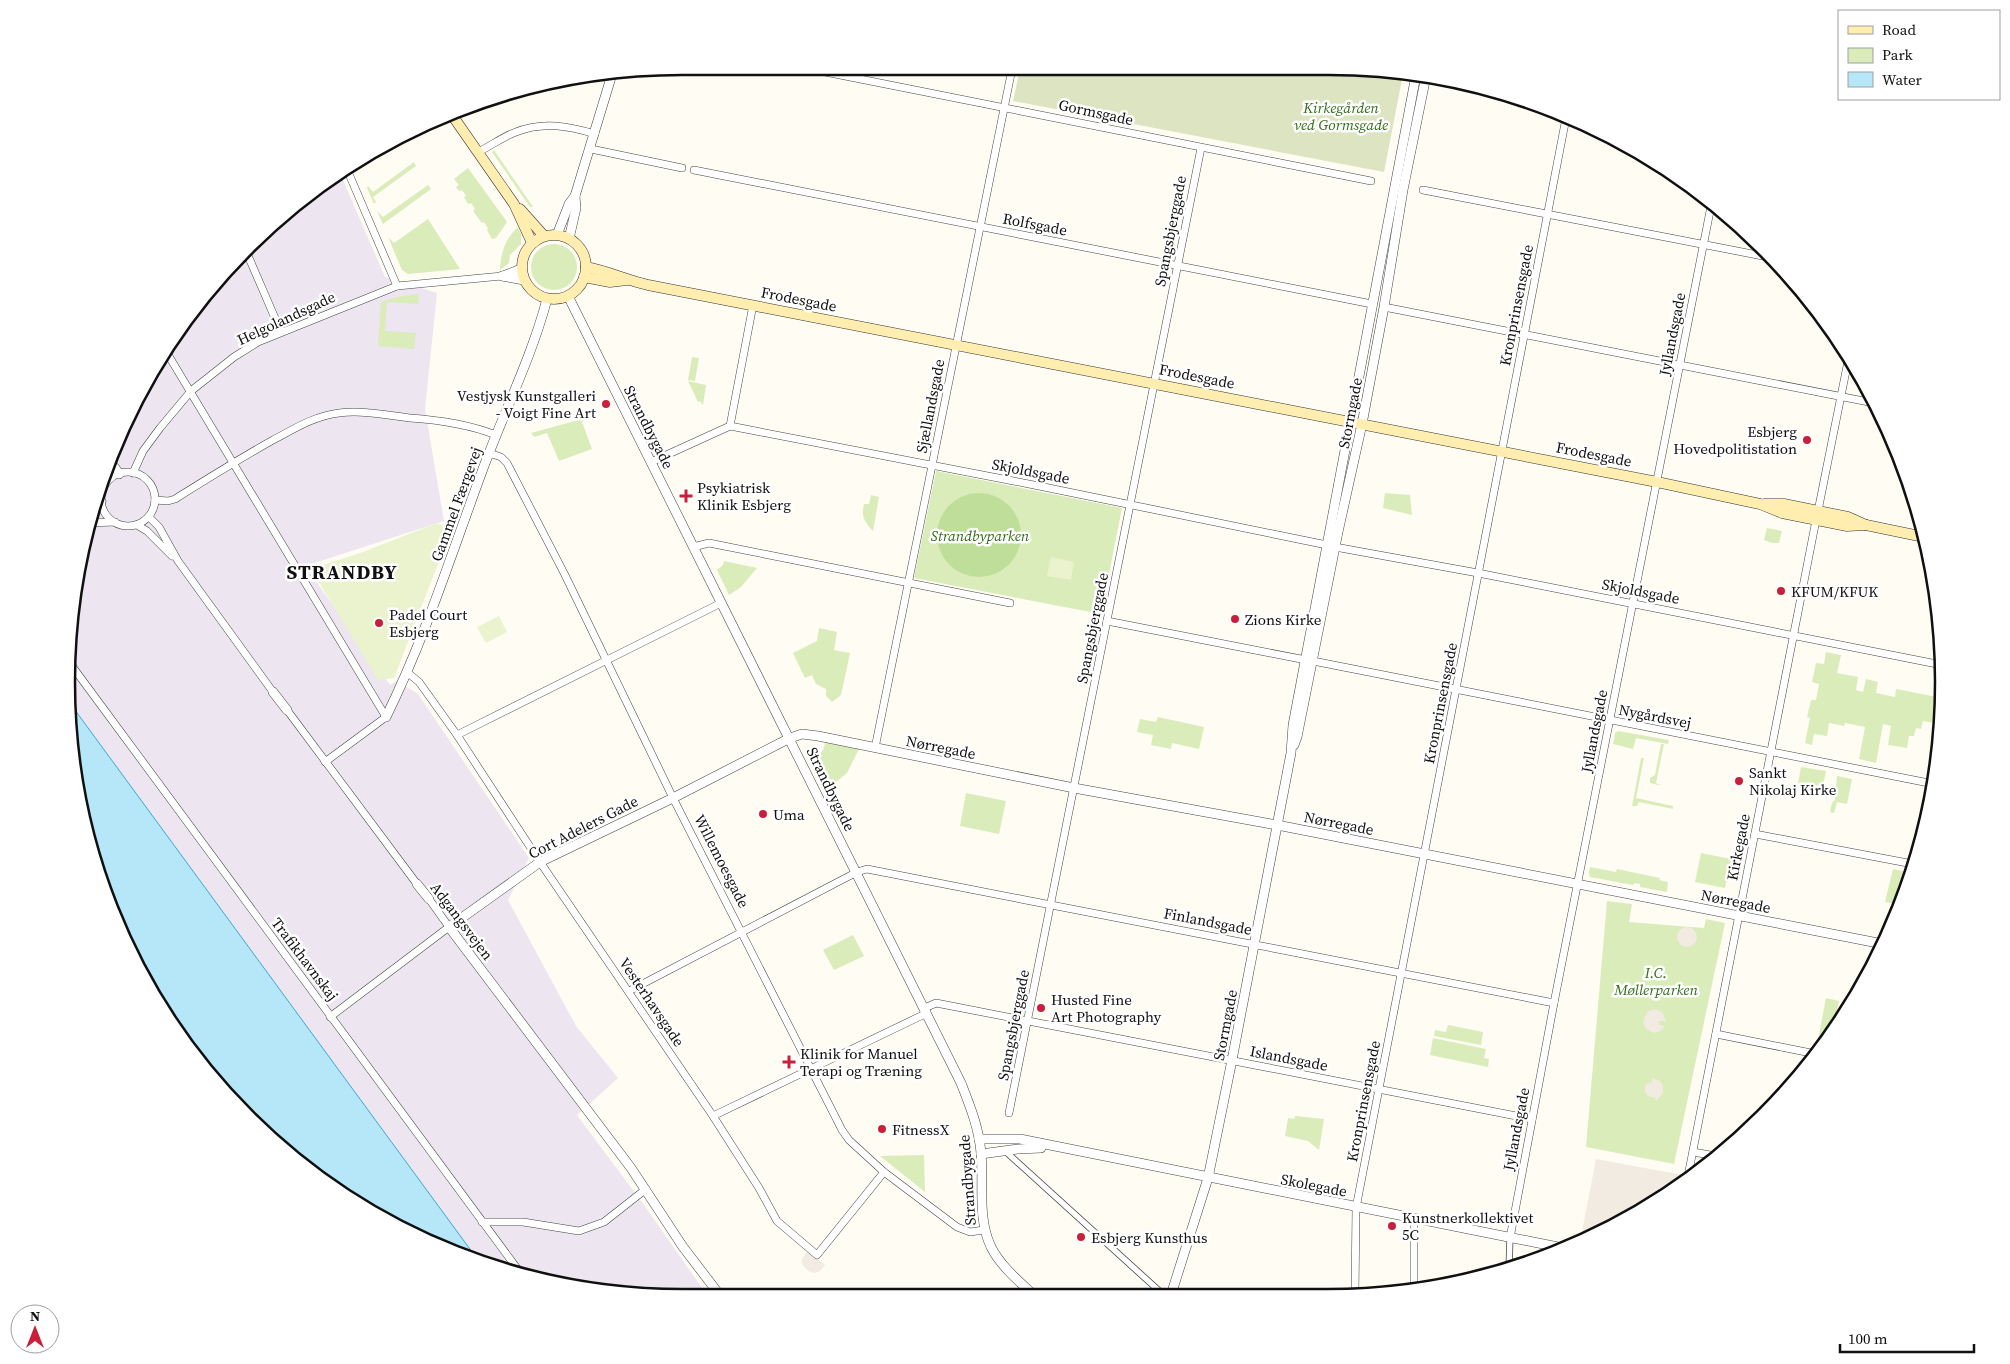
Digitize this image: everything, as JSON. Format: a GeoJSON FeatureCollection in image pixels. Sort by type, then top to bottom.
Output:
{"type":"FeatureCollection","features":[{"type":"Feature","properties":{"kind":"main road"},"geometry":{"type":"LineString","coordinates":[[455,119],[514,204],[532,243]]}},
{"type":"Feature","properties":{"kind":"main road"},"geometry":{"type":"LineString","coordinates":[[514,204],[528,216],[544,236]]}},
{"type":"Feature","properties":{"kind":"main road"},"geometry":{"type":"LineString","coordinates":[[557,235],[569,239],[582,251],[585,272],[581,285],[568,296],[547,299],[533,292],[524,280],[522,269],[523,257],[532,243],[544,236],[557,235]]}},
{"type":"Feature","properties":{"kind":"main road","name":"Frodesgade"},"geometry":{"type":"LineString","coordinates":[[585,272],[610,282],[627,280],[1657,482],[1760,504],[1782,513],[1817,515],[1847,526],[1866,525],[1916,535]]}},
{"type":"Feature","properties":{"kind":"street","name":"Gormsgade"},"geometry":{"type":"LineString","coordinates":[[840,75],[1372,181]]}},
{"type":"Feature","properties":{"kind":"street","name":"Sjællandsgade"},"geometry":{"type":"LineString","coordinates":[[875,748],[1011,75]]}},
{"type":"Feature","properties":{"kind":"street"},"geometry":{"type":"LineString","coordinates":[[557,235],[569,204],[575,196],[611,79]]}},
{"type":"Feature","properties":{"kind":"street","name":"Stormgade"},"geometry":{"type":"LineString","coordinates":[[1172,1289],[1208,1178],[1232,1060],[1291,753],[1292,730],[1309,661],[1331,546],[1372,304],[1415,81]]}},
{"type":"Feature","properties":{"kind":"street","name":"Stormgade"},"geometry":{"type":"LineString","coordinates":[[1331,546],[1362,424],[1403,190],[1425,83]]}},
{"type":"Feature","properties":{"kind":"street","name":"Kronprinsensgade"},"geometry":{"type":"LineString","coordinates":[[1354,1288],[1356,1208],[1565,123]]}},
{"type":"Feature","properties":{"kind":"street"},"geometry":{"type":"LineString","coordinates":[[478,152],[517,131],[536,126],[561,126],[595,134]]}},
{"type":"Feature","properties":{"kind":"street","name":"Spangsbjerggade"},"geometry":{"type":"LineString","coordinates":[[1009,1113],[1201,148]]}},
{"type":"Feature","properties":{"kind":"street"},"geometry":{"type":"LineString","coordinates":[[590,149],[682,168]]}},
{"type":"Feature","properties":{"kind":"street","name":"Rolfsgade"},"geometry":{"type":"LineString","coordinates":[[694,170],[1372,304]]}},
{"type":"Feature","properties":{"kind":"street"},"geometry":{"type":"LineString","coordinates":[[349,174],[397,286]]}},
{"type":"Feature","properties":{"kind":"street"},"geometry":{"type":"LineString","coordinates":[[1423,190],[1759,255]]}},
{"type":"Feature","properties":{"kind":"street"},"geometry":{"type":"LineString","coordinates":[[569,239],[576,208],[575,196]]}},
{"type":"Feature","properties":{"kind":"street","name":"Jyllandsgade"},"geometry":{"type":"LineString","coordinates":[[1509,1261],[1510,1238],[1554,1003],[1710,211]]}},
{"type":"Feature","properties":{"kind":"street"},"geometry":{"type":"LineString","coordinates":[[249,258],[281,332]]}},
{"type":"Feature","properties":{"kind":"street","name":"Helgolandsgade"},"geometry":{"type":"LineString","coordinates":[[133,473],[143,450],[191,391],[234,357],[258,342],[397,286],[502,276],[522,269]]}},
{"type":"Feature","properties":{"kind":"street","name":"Helgolandsgade"},"geometry":{"type":"LineString","coordinates":[[502,276],[524,280]]}},
{"type":"Feature","properties":{"kind":"street","name":"Strandbygade"},"geometry":{"type":"LineString","coordinates":[[568,296],[962,1084],[977,1126],[979,1139],[984,1230],[998,1260],[1028,1289]]}},
{"type":"Feature","properties":{"kind":"street","name":"Gammel Færgevej"},"geometry":{"type":"LineString","coordinates":[[386,717],[408,673],[489,453],[519,380],[547,299]]}},
{"type":"Feature","properties":{"kind":"street"},"geometry":{"type":"LineString","coordinates":[[651,462],[730,426],[753,305]]}},
{"type":"Feature","properties":{"kind":"street"},"geometry":{"type":"LineString","coordinates":[[1384,307],[1865,401]]}},
{"type":"Feature","properties":{"kind":"street"},"geometry":{"type":"LineString","coordinates":[[169,357],[386,717],[325,762]]}},
{"type":"Feature","properties":{"kind":"street","name":"Kirkegade"},"geometry":{"type":"LineString","coordinates":[[1690,1170],[1847,367]]}},
{"type":"Feature","properties":{"kind":"street"},"geometry":{"type":"LineString","coordinates":[[155,500],[168,501],[175,499],[234,462],[308,421],[324,415],[341,412],[367,413],[461,424],[496,435]]}},
{"type":"Feature","properties":{"kind":"street","name":"Skjoldsgade"},"geometry":{"type":"LineString","coordinates":[[730,426],[1935,663]]}},
{"type":"Feature","properties":{"kind":"street","name":"Willemoesgade"},"geometry":{"type":"LineString","coordinates":[[489,453],[507,462],[673,798],[849,1140],[884,1172],[957,1227],[970,1232],[984,1230]]}},
{"type":"Feature","properties":{"kind":"street"},"geometry":{"type":"LineString","coordinates":[[115,467],[117,471]]}},
{"type":"Feature","properties":{"kind":"street"},"geometry":{"type":"LineString","coordinates":[[97,523],[114,522],[126,526],[137,525],[149,517],[154,506],[155,500],[151,485],[146,479],[133,473],[117,471]]}},
{"type":"Feature","properties":{"kind":"street"},"geometry":{"type":"LineString","coordinates":[[109,481],[117,471]]}},
{"type":"Feature","properties":{"kind":"street"},"geometry":{"type":"LineString","coordinates":[[103,503],[106,513],[114,522]]}},
{"type":"Feature","properties":{"kind":"street","name":"Adgangsvejen"},"geometry":{"type":"LineString","coordinates":[[149,517],[159,527],[178,561],[273,692],[646,1189],[683,1247],[715,1289]]}},
{"type":"Feature","properties":{"kind":"street","name":"Adgangsvejen"},"geometry":{"type":"LineString","coordinates":[[137,525],[147,531],[178,561]]}},
{"type":"Feature","properties":{"kind":"street"},"geometry":{"type":"LineString","coordinates":[[693,547],[709,543],[1010,603]]}},
{"type":"Feature","properties":{"kind":"street"},"geometry":{"type":"LineString","coordinates":[[457,735],[721,603]]}},
{"type":"Feature","properties":{"kind":"street","name":"Nygårdsvej"},"geometry":{"type":"LineString","coordinates":[[1107,621],[1457,689],[1610,722],[1926,783]]}},
{"type":"Feature","properties":{"kind":"street","name":"Trafikhavnskaj"},"geometry":{"type":"LineString","coordinates":[[75,671],[514,1265]]}},
{"type":"Feature","properties":{"kind":"street","name":"Vesterhavsgade"},"geometry":{"type":"LineString","coordinates":[[408,673],[419,682],[457,735],[540,862],[713,1116],[759,1188],[777,1221],[817,1254],[884,1172]]}},
{"type":"Feature","properties":{"kind":"street","name":"Nørregade"},"geometry":{"type":"LineString","coordinates":[[790,738],[802,734],[818,736],[1074,788],[1277,825],[1876,943]]}},
{"type":"Feature","properties":{"kind":"street","name":"Cort Adelers Gade"},"geometry":{"type":"LineString","coordinates":[[330,1017],[540,862],[673,798],[790,738]]}},
{"type":"Feature","properties":{"kind":"street"},"geometry":{"type":"LineString","coordinates":[[1755,834],[1907,863]]}},
{"type":"Feature","properties":{"kind":"street","name":"Finlandsgade"},"geometry":{"type":"LineString","coordinates":[[857,872],[867,869],[874,870],[1554,1003]]}},
{"type":"Feature","properties":{"kind":"street"},"geometry":{"type":"LineString","coordinates":[[629,991],[857,872]]}},
{"type":"Feature","properties":{"kind":"street","name":"Islandsgade"},"geometry":{"type":"LineString","coordinates":[[926,1010],[936,1003],[1532,1119]]}},
{"type":"Feature","properties":{"kind":"street"},"geometry":{"type":"LineString","coordinates":[[713,1116],[828,1061],[926,1010]]}},
{"type":"Feature","properties":{"kind":"street"},"geometry":{"type":"LineString","coordinates":[[1716,1034],[1809,1053]]}},
{"type":"Feature","properties":{"kind":"street","name":"Skolegade"},"geometry":{"type":"LineString","coordinates":[[979,1139],[1020,1140],[1552,1246]]}},
{"type":"Feature","properties":{"kind":"street","name":"Skolegade"},"geometry":{"type":"LineString","coordinates":[[981,1154],[1004,1150],[1055,1148]]}},
{"type":"Feature","properties":{"kind":"street"},"geometry":{"type":"LineString","coordinates":[[1004,1150],[1159,1289]]}},
{"type":"Feature","properties":{"kind":"street"},"geometry":{"type":"LineString","coordinates":[[1693,1152],[1709,1155]]}},
{"type":"Feature","properties":{"kind":"street"},"geometry":{"type":"LineString","coordinates":[[482,1222],[523,1222],[579,1231],[604,1222],[646,1189]]}},
{"type":"Feature","properties":{"kind":"street"},"geometry":{"type":"LineString","coordinates":[[1414,1219],[1414,1283]]}},
{"type":"Feature","properties":{"kind":"shaded area"},"geometry":{"type":"Polygon","coordinates":[[[342,179],[385,277],[437,293],[425,409],[444,521],[305,566],[390,685],[397,681],[418,694],[529,858],[508,900],[576,1026],[618,1078],[577,1115],[644,1205],[703,1289],[642,1288],[603,1284],[525,1268],[471,1251],[76,711],[76,642],[80,603],[96,525],[107,487],[121,450],[156,378],[200,312],[253,253],[312,200],[342,179]]]}},
{"type":"Feature","properties":{"kind":"shaded area"},"geometry":{"type":"Polygon","coordinates":[[[1687,927],[1694,930],[1697,937],[1694,944],[1687,947],[1680,944],[1677,937],[1680,930],[1687,927]]]}},
{"type":"Feature","properties":{"kind":"shaded area"},"geometry":{"type":"Polygon","coordinates":[[[1654,1009],[1662,1012],[1666,1021],[1659,1021],[1659,1025],[1665,1026],[1660,1031],[1654,1033],[1646,1029],[1643,1022],[1647,1012],[1654,1009]]]}},
{"type":"Feature","properties":{"kind":"shaded area"},"geometry":{"type":"Polygon","coordinates":[[[1652,1078],[1660,1081],[1663,1086],[1663,1093],[1656,1101],[1655,1098],[1648,1096],[1645,1092],[1645,1086],[1652,1082],[1652,1078]]]}},
{"type":"Feature","properties":{"kind":"shaded area"},"geometry":{"type":"Polygon","coordinates":[[[1596,1159],[1682,1175],[1632,1208],[1582,1233],[1596,1159]]]}},
{"type":"Feature","properties":{"kind":"shaded area"},"geometry":{"type":"Polygon","coordinates":[[[808,1251],[825,1265],[820,1271],[815,1273],[808,1271],[802,1264],[802,1259],[808,1251]]]}},
{"type":"Feature","properties":{"kind":"green space","name":"Kirkegården ved Gormsgade"},"geometry":{"type":"Polygon","coordinates":[[[1019,75],[1328,75],[1402,79],[1384,172],[1013,101],[1019,75]]]}},
{"type":"Feature","properties":{"kind":"green space"},"geometry":{"type":"Polygon","coordinates":[[[494,150],[533,207],[530,207],[492,152],[494,150]]]}},
{"type":"Feature","properties":{"kind":"green space"},"geometry":{"type":"Polygon","coordinates":[[[414,162],[416,166],[373,197],[376,202],[374,204],[367,188],[368,186],[373,192],[414,162]]]}},
{"type":"Feature","properties":{"kind":"green space"},"geometry":{"type":"Polygon","coordinates":[[[468,168],[507,222],[496,238],[492,239],[487,230],[488,228],[473,211],[475,209],[471,203],[468,204],[462,190],[459,191],[456,187],[459,185],[454,179],[468,168]]]}},
{"type":"Feature","properties":{"kind":"green space"},"geometry":{"type":"Polygon","coordinates":[[[428,185],[431,189],[383,224],[377,211],[383,217],[428,185]]]}},
{"type":"Feature","properties":{"kind":"green space"},"geometry":{"type":"Polygon","coordinates":[[[428,219],[460,269],[408,274],[402,270],[388,237],[394,243],[428,219]]]}},
{"type":"Feature","properties":{"kind":"green space"},"geometry":{"type":"Polygon","coordinates":[[[518,227],[521,234],[521,244],[510,255],[509,263],[500,270],[504,246],[518,227]]]}},
{"type":"Feature","properties":{"kind":"green space"},"geometry":{"type":"Polygon","coordinates":[[[554,244],[567,248],[573,254],[577,267],[573,280],[567,286],[554,290],[541,286],[535,280],[531,267],[535,254],[541,248],[554,244]]]}},
{"type":"Feature","properties":{"kind":"green space"},"geometry":{"type":"Polygon","coordinates":[[[419,294],[418,304],[387,302],[385,331],[416,333],[414,349],[378,346],[381,302],[396,297],[419,294]]]}},
{"type":"Feature","properties":{"kind":"green space"},"geometry":{"type":"Polygon","coordinates":[[[692,357],[699,358],[695,381],[688,380],[692,357]]]}},
{"type":"Feature","properties":{"kind":"green space"},"geometry":{"type":"Polygon","coordinates":[[[688,381],[706,385],[703,405],[700,401],[698,402],[688,381]]]}},
{"type":"Feature","properties":{"kind":"green space"},"geometry":{"type":"Polygon","coordinates":[[[593,416],[582,422],[592,449],[559,461],[547,433],[534,437],[531,433],[593,416]]]}},
{"type":"Feature","properties":{"kind":"green space","name":"Strandbyparken"},"geometry":{"type":"Polygon","coordinates":[[[936,471],[1122,508],[1101,614],[914,578],[936,471]]]}},
{"type":"Feature","properties":{"kind":"green space"},"geometry":{"type":"Polygon","coordinates":[[[979,493],[995,496],[1009,505],[1018,519],[1021,535],[1018,551],[1009,565],[995,574],[979,577],[963,574],[949,565],[940,551],[937,535],[940,519],[949,505],[963,496],[979,493]]]}},
{"type":"Feature","properties":{"kind":"green space"},"geometry":{"type":"Polygon","coordinates":[[[1385,493],[1410,495],[1412,515],[1383,508],[1385,493]]]}},
{"type":"Feature","properties":{"kind":"green space"},"geometry":{"type":"Polygon","coordinates":[[[871,495],[879,497],[873,531],[863,515],[864,504],[869,504],[871,495]]]}},
{"type":"Feature","properties":{"kind":"green space","name":"Padel Court Esbjerg"},"geometry":{"type":"Polygon","coordinates":[[[437,523],[451,530],[394,678],[378,680],[311,569],[363,552],[437,523]]]}},
{"type":"Feature","properties":{"kind":"green space"},"geometry":{"type":"Polygon","coordinates":[[[1767,528],[1782,531],[1779,543],[1764,540],[1767,528]]]}},
{"type":"Feature","properties":{"kind":"green space"},"geometry":{"type":"Polygon","coordinates":[[[1051,557],[1074,562],[1071,580],[1047,576],[1051,557]]]}},
{"type":"Feature","properties":{"kind":"green space"},"geometry":{"type":"Polygon","coordinates":[[[724,561],[757,568],[741,587],[729,595],[717,570],[723,565],[724,561]]]}},
{"type":"Feature","properties":{"kind":"green space"},"geometry":{"type":"Polygon","coordinates":[[[499,616],[507,632],[486,643],[477,627],[499,616]]]}},
{"type":"Feature","properties":{"kind":"green space"},"geometry":{"type":"Polygon","coordinates":[[[819,628],[837,632],[834,650],[850,653],[841,695],[832,702],[826,696],[826,689],[816,684],[812,675],[805,678],[793,653],[817,641],[819,628]]]}},
{"type":"Feature","properties":{"kind":"green space"},"geometry":{"type":"Polygon","coordinates":[[[1826,652],[1841,655],[1837,673],[1858,677],[1856,690],[1863,692],[1866,679],[1878,682],[1876,693],[1895,697],[1896,689],[1935,697],[1934,723],[1923,721],[1921,729],[1916,728],[1914,736],[1909,736],[1907,748],[1888,745],[1891,726],[1883,724],[1876,763],[1859,759],[1865,727],[1845,723],[1844,726],[1829,723],[1827,736],[1814,734],[1812,745],[1805,743],[1810,718],[1807,717],[1811,700],[1816,700],[1819,684],[1812,682],[1816,663],[1824,664],[1826,652]]]}},
{"type":"Feature","properties":{"kind":"green space"},"geometry":{"type":"Polygon","coordinates":[[[1158,717],[1204,727],[1199,749],[1172,743],[1171,749],[1151,745],[1153,735],[1137,732],[1140,719],[1156,722],[1158,717]]]}},
{"type":"Feature","properties":{"kind":"green space"},"geometry":{"type":"Polygon","coordinates":[[[1618,731],[1669,740],[1668,744],[1636,738],[1633,749],[1613,744],[1615,733],[1618,731]]]}},
{"type":"Feature","properties":{"kind":"green space"},"geometry":{"type":"Polygon","coordinates":[[[826,741],[859,749],[847,773],[826,790],[812,763],[823,750],[826,741]]]}},
{"type":"Feature","properties":{"kind":"green space"},"geometry":{"type":"Polygon","coordinates":[[[1661,744],[1664,744],[1656,783],[1662,786],[1650,783],[1650,778],[1655,775],[1661,744]]]}},
{"type":"Feature","properties":{"kind":"green space"},"geometry":{"type":"Polygon","coordinates":[[[1641,758],[1644,758],[1636,798],[1673,806],[1673,809],[1639,802],[1637,806],[1632,806],[1641,758]]]}},
{"type":"Feature","properties":{"kind":"green space"},"geometry":{"type":"Polygon","coordinates":[[[1801,767],[1826,771],[1822,791],[1801,787],[1798,784],[1801,767]]]}},
{"type":"Feature","properties":{"kind":"green space"},"geometry":{"type":"Polygon","coordinates":[[[1837,776],[1852,779],[1847,804],[1837,802],[1834,813],[1830,812],[1832,803],[1835,800],[1837,776]]]}},
{"type":"Feature","properties":{"kind":"green space"},"geometry":{"type":"Polygon","coordinates":[[[966,793],[1006,801],[999,834],[960,826],[966,793]]]}},
{"type":"Feature","properties":{"kind":"green space"},"geometry":{"type":"Polygon","coordinates":[[[1701,853],[1731,859],[1725,888],[1695,882],[1701,853]]]}},
{"type":"Feature","properties":{"kind":"green space"},"geometry":{"type":"Polygon","coordinates":[[[1590,867],[1616,872],[1617,869],[1660,878],[1659,880],[1668,882],[1667,892],[1640,887],[1640,884],[1635,883],[1633,885],[1590,877],[1590,867]]]}},
{"type":"Feature","properties":{"kind":"green space"},"geometry":{"type":"Polygon","coordinates":[[[1893,869],[1905,871],[1893,904],[1885,902],[1893,869]]]}},
{"type":"Feature","properties":{"kind":"green space","name":"I.C. Møllerparken"},"geometry":{"type":"Polygon","coordinates":[[[1607,901],[1632,904],[1629,922],[1704,928],[1706,919],[1725,923],[1674,1164],[1586,1147],[1607,901]]]}},
{"type":"Feature","properties":{"kind":"green space"},"geometry":{"type":"Polygon","coordinates":[[[853,935],[864,956],[834,970],[823,950],[853,935]]]}},
{"type":"Feature","properties":{"kind":"green space"},"geometry":{"type":"Polygon","coordinates":[[[1826,998],[1839,1001],[1836,1014],[1818,1041],[1826,998]]]}},
{"type":"Feature","properties":{"kind":"green space"},"geometry":{"type":"Polygon","coordinates":[[[1448,1025],[1483,1032],[1481,1045],[1434,1036],[1435,1030],[1446,1032],[1448,1025]]]}},
{"type":"Feature","properties":{"kind":"green space"},"geometry":{"type":"Polygon","coordinates":[[[1433,1038],[1486,1049],[1484,1058],[1489,1059],[1488,1067],[1430,1055],[1433,1038]]]}},
{"type":"Feature","properties":{"kind":"green space"},"geometry":{"type":"Polygon","coordinates":[[[1295,1116],[1324,1119],[1319,1150],[1308,1141],[1285,1136],[1288,1118],[1294,1119],[1295,1116]]]}},
{"type":"Feature","properties":{"kind":"green space"},"geometry":{"type":"Polygon","coordinates":[[[924,1155],[925,1192],[880,1156],[924,1155]]]}},
{"type":"Feature","properties":{"kind":"water"},"geometry":{"type":"Polygon","coordinates":[[[76,711],[471,1251],[450,1243],[378,1208],[312,1164],[253,1111],[200,1052],[156,986],[121,914],[107,877],[87,800],[80,761],[76,711]]]}},
{"type":"Feature","properties":{"kind":"place","name":"Vestjysk Kunstgalleri - Voigt Fine Art"},"geometry":{"type":"Point","coordinates":[606,404]}},
{"type":"Feature","properties":{"kind":"place","name":"Esbjerg Hovedpolitistation"},"geometry":{"type":"Point","coordinates":[1807,440]}},
{"type":"Feature","properties":{"kind":"place","name":"Psykiatrisk Klinik Esbjerg"},"geometry":{"type":"Point","coordinates":[686,496]}},
{"type":"Feature","properties":{"kind":"place","name":"KFUM/KFUK"},"geometry":{"type":"Point","coordinates":[1781,591]}},
{"type":"Feature","properties":{"kind":"place","name":"Zions Kirke"},"geometry":{"type":"Point","coordinates":[1235,619]}},
{"type":"Feature","properties":{"kind":"place","name":"Padel Court Esbjerg"},"geometry":{"type":"Point","coordinates":[379,623]}},
{"type":"Feature","properties":{"kind":"place","name":"Sankt Nikolaj Kirke"},"geometry":{"type":"Point","coordinates":[1739,781]}},
{"type":"Feature","properties":{"kind":"place","name":"Uma"},"geometry":{"type":"Point","coordinates":[763,814]}},
{"type":"Feature","properties":{"kind":"place","name":"Husted Fine Art Photography"},"geometry":{"type":"Point","coordinates":[1041,1008]}},
{"type":"Feature","properties":{"kind":"place","name":"Klinik for Manuel Terapi og Træning"},"geometry":{"type":"Point","coordinates":[789,1062]}},
{"type":"Feature","properties":{"kind":"place","name":"FitnessX"},"geometry":{"type":"Point","coordinates":[882,1129]}},
{"type":"Feature","properties":{"kind":"place","name":"Kunstnerkollektivet 5C"},"geometry":{"type":"Point","coordinates":[1392,1226]}},
{"type":"Feature","properties":{"kind":"place","name":"Esbjerg Kunsthus"},"geometry":{"type":"Point","coordinates":[1081,1237]}},
{"type":"Feature","properties":{"kind":"district","name":"STRANDBY"},"geometry":{"type":"Point","coordinates":[342,572]}}]}
